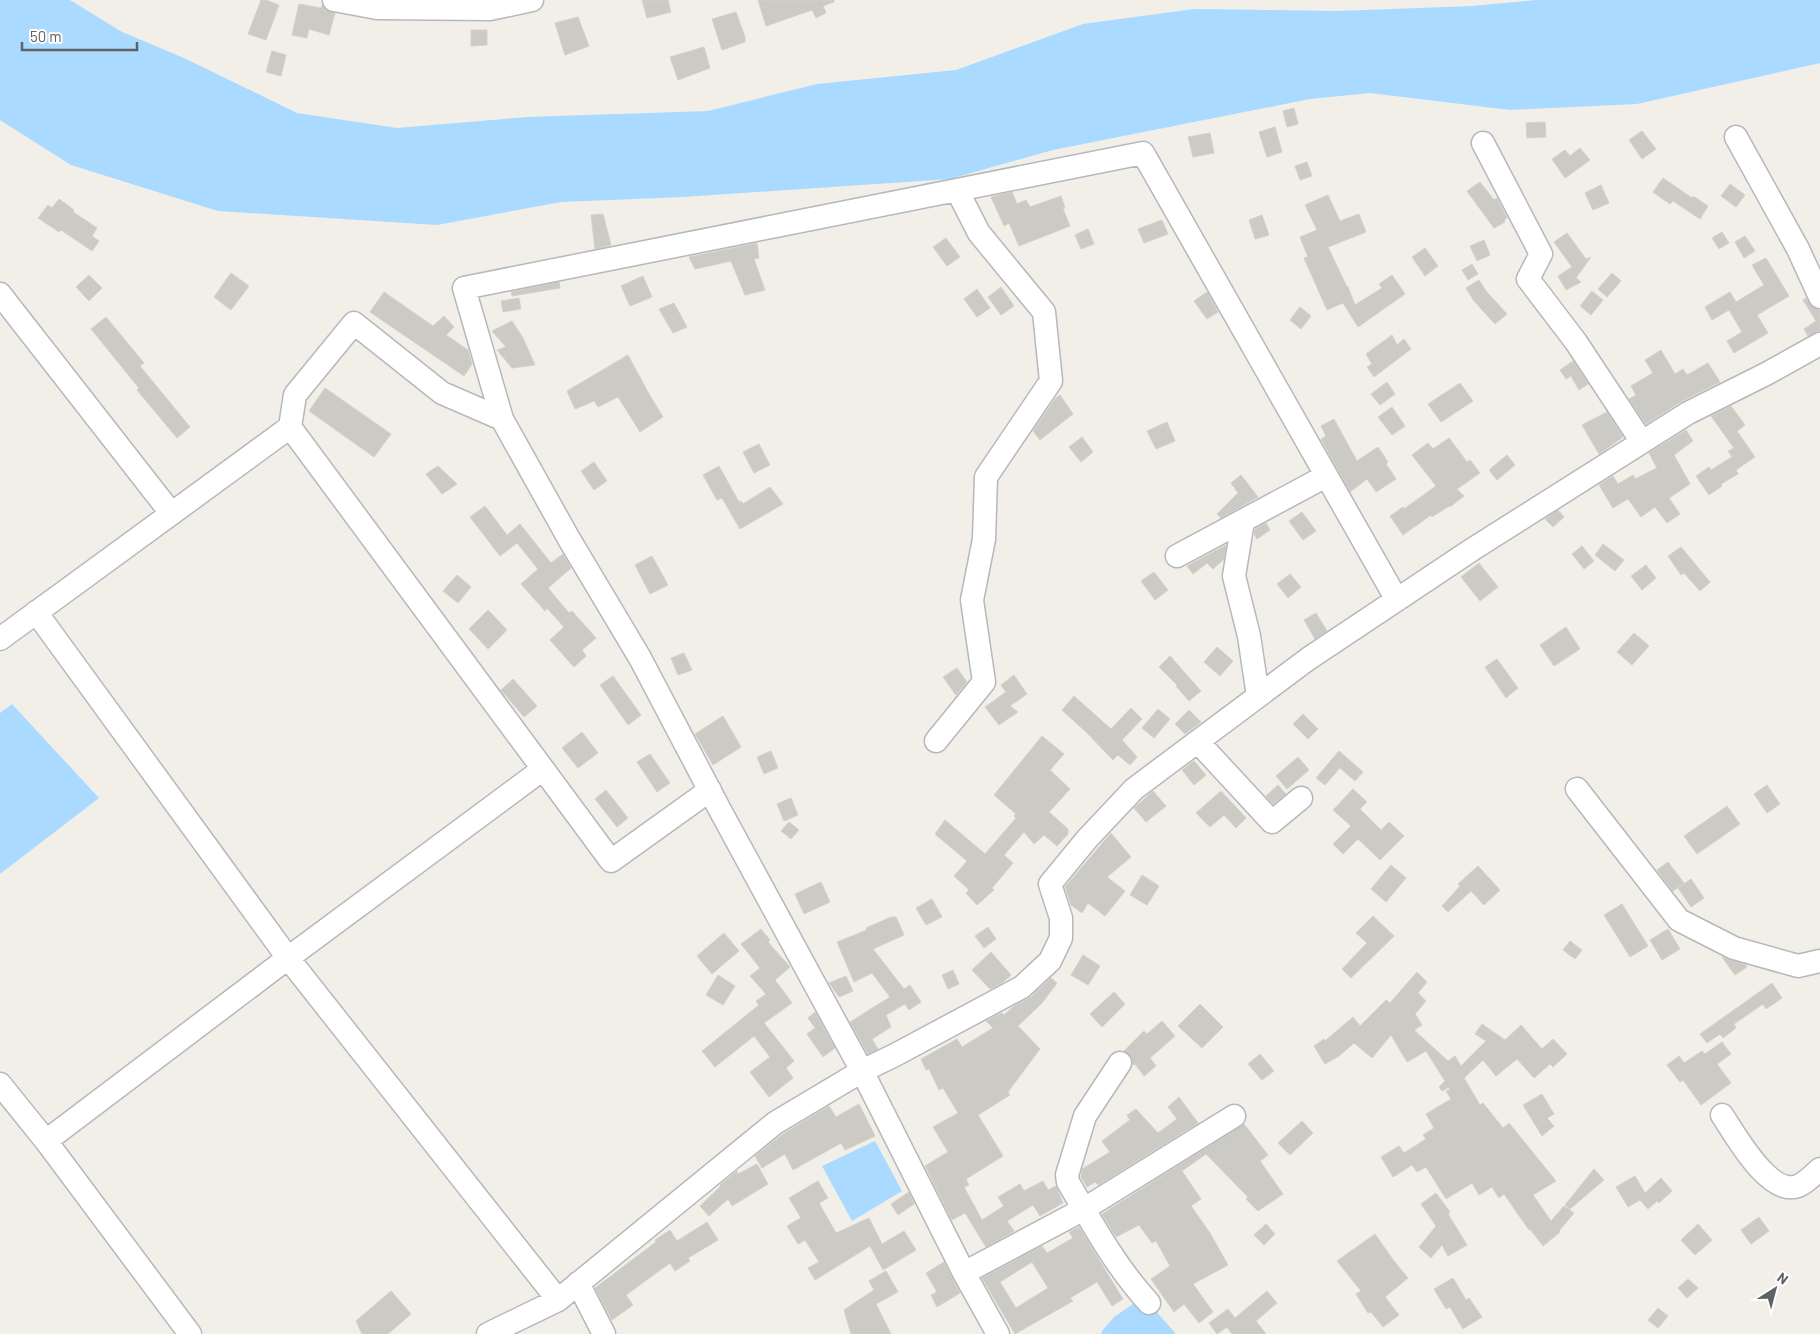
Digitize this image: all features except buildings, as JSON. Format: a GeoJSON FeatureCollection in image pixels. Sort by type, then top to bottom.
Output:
{"type":"FeatureCollection","features":[{"type":"Feature","properties":{"kind":"street"},"geometry":{"type":"LineString","coordinates":[[334,0],[377,8],[490,9],[532,0]]}},
{"type":"Feature","properties":{"kind":"street"},"geometry":{"type":"LineString","coordinates":[[1736,138],[1798,249],[1820,297]]}},
{"type":"Feature","properties":{"kind":"street"},"geometry":{"type":"LineString","coordinates":[[1483,143],[1541,254],[1528,279],[1576,342],[1642,442]]}},
{"type":"Feature","properties":{"kind":"street"},"geometry":{"type":"LineString","coordinates":[[998,1334],[964,1273],[862,1071],[640,658],[569,539],[502,419],[464,288],[1143,154],[1397,600]]}},
{"type":"Feature","properties":{"kind":"street"},"geometry":{"type":"LineString","coordinates":[[936,740],[984,682],[972,600],[984,539],[986,477],[1051,381],[1044,312],[979,233],[957,190]]}},
{"type":"Feature","properties":{"kind":"street"},"geometry":{"type":"LineString","coordinates":[[0,294],[171,514]]}},
{"type":"Feature","properties":{"kind":"street"},"geometry":{"type":"LineString","coordinates":[[0,639],[290,427],[295,395],[354,323],[442,393],[502,419]]}},
{"type":"Feature","properties":{"kind":"street"},"geometry":{"type":"LineString","coordinates":[[488,1334],[558,1300],[775,1123],[862,1071],[896,1055],[1022,987],[1050,961],[1061,938],[1061,918],[1050,884],[1134,789],[1258,696],[1308,659],[1472,549],[1688,413],[1766,374],[1820,344]]}},
{"type":"Feature","properties":{"kind":"street"},"geometry":{"type":"LineString","coordinates":[[290,427],[611,861],[710,790]]}},
{"type":"Feature","properties":{"kind":"street"},"geometry":{"type":"LineString","coordinates":[[1177,556],[1326,476]]}},
{"type":"Feature","properties":{"kind":"street"},"geometry":{"type":"LineString","coordinates":[[1243,521],[1234,576],[1249,636],[1258,696]]}},
{"type":"Feature","properties":{"kind":"street"},"geometry":{"type":"LineString","coordinates":[[36,612],[288,958],[558,1300]]}},
{"type":"Feature","properties":{"kind":"street"},"geometry":{"type":"LineString","coordinates":[[1198,742],[1272,822],[1301,798]]}},
{"type":"Feature","properties":{"kind":"street"},"geometry":{"type":"LineString","coordinates":[[46,1141],[543,769]]}},
{"type":"Feature","properties":{"kind":"street"},"geometry":{"type":"LineString","coordinates":[[1578,790],[1679,920],[1734,948],[1798,966],[1820,961]]}},
{"type":"Feature","properties":{"kind":"street"},"geometry":{"type":"LineString","coordinates":[[1120,1063],[1085,1116],[1068,1170],[1068,1182],[1115,1262],[1149,1303]]}},
{"type":"Feature","properties":{"kind":"street"},"geometry":{"type":"LineString","coordinates":[[0,1084],[46,1141],[190,1334]]}},
{"type":"Feature","properties":{"kind":"street"},"geometry":{"type":"LineString","coordinates":[[1722,1115],[1757,1166],[1778,1183],[1788,1187],[1799,1186],[1820,1169]]}},
{"type":"Feature","properties":{"kind":"street"},"geometry":{"type":"LineString","coordinates":[[964,1273],[1084,1209],[1234,1116]]}},
{"type":"Feature","properties":{"kind":"street"},"geometry":{"type":"LineString","coordinates":[[578,1283],[604,1334]]}},
{"type":"Feature","properties":{"kind":"water"},"geometry":{"type":"Polygon","coordinates":[[[0,0],[70,0],[122,32],[184,58],[297,113],[397,128],[527,117],[708,111],[817,84],[956,70],[1083,24],[1194,9],[1337,11],[1472,6],[1536,0],[1820,0],[1820,63],[1637,104],[1510,110],[1370,93],[1310,99],[1053,150],[950,179],[683,197],[561,202],[437,225],[218,211],[71,165],[0,120],[0,0]]]}},
{"type":"Feature","properties":{"kind":"water"},"geometry":{"type":"Polygon","coordinates":[[[12,704],[99,798],[0,874],[0,713],[12,704]]]}},
{"type":"Feature","properties":{"kind":"water"},"geometry":{"type":"Polygon","coordinates":[[[875,1141],[902,1191],[852,1221],[822,1166],[875,1141]]]}},
{"type":"Feature","properties":{"kind":"water"},"geometry":{"type":"Polygon","coordinates":[[[1139,1300],[1154,1309],[1176,1334],[1101,1334],[1114,1317],[1139,1300]]]}}]}
